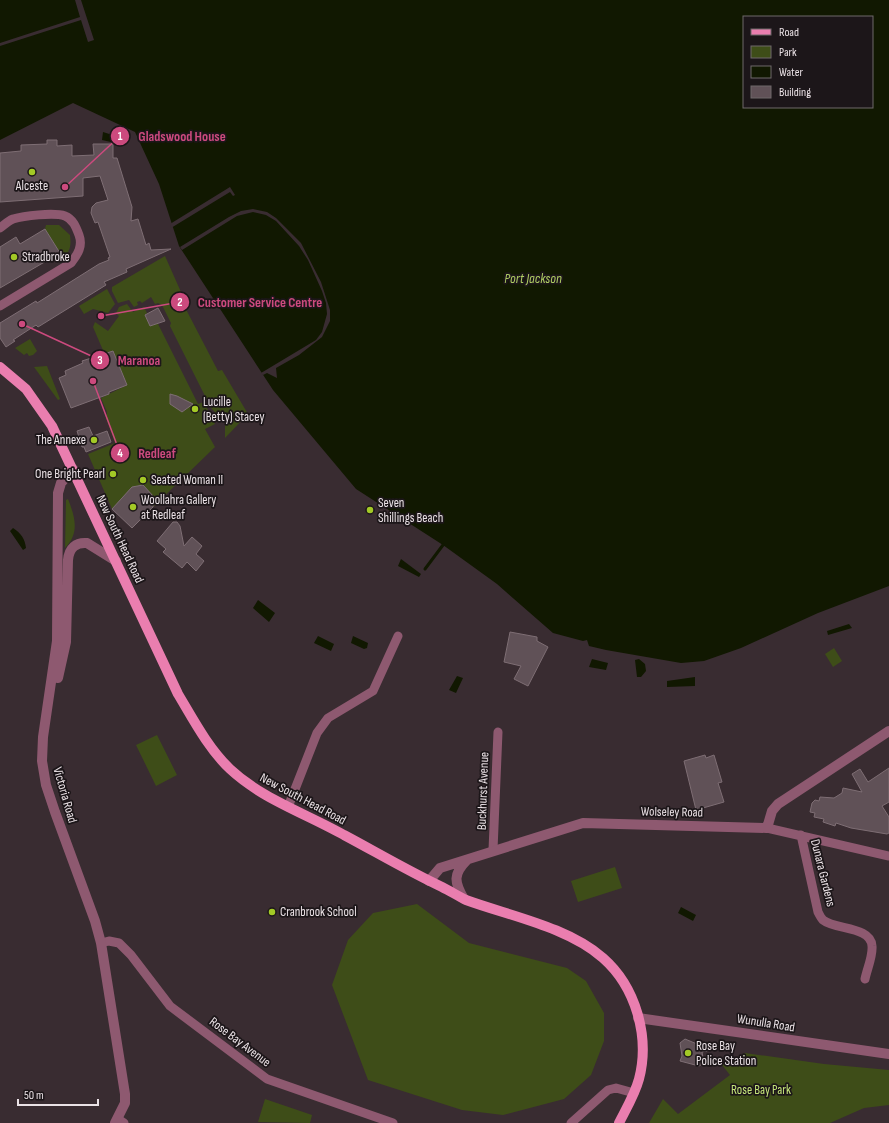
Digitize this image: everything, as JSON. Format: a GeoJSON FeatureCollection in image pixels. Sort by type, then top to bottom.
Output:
{"type":"FeatureCollection","features":[{"type":"Feature","properties":{"kind":"main road","name":"New South Head Road"},"geometry":{"type":"LineString","coordinates":[[0,367],[26,389],[39,405],[52,426],[176,690],[198,727],[228,767],[245,782],[288,807],[429,881],[464,899],[568,935],[585,944],[612,967],[628,991],[642,1031],[643,1057],[639,1081],[618,1123]]}},
{"type":"Feature","properties":{"kind":"street"},"geometry":{"type":"LineString","coordinates":[[0,228],[11,220],[20,217],[56,214],[65,216],[72,221],[81,241],[79,253],[71,263],[0,306]]}},
{"type":"Feature","properties":{"kind":"street","name":"Victoria Road"},"geometry":{"type":"LineString","coordinates":[[73,469],[64,478],[58,492],[57,641],[48,716],[42,749],[42,761],[46,785],[95,921],[101,943],[125,1094],[125,1103],[119,1122]]}},
{"type":"Feature","properties":{"kind":"street"},"geometry":{"type":"LineString","coordinates":[[48,716],[65,651],[69,553],[74,545],[87,543],[116,561]]}},
{"type":"Feature","properties":{"kind":"street"},"geometry":{"type":"LineString","coordinates":[[288,807],[317,733],[328,718],[373,691],[398,636]]}},
{"type":"Feature","properties":{"kind":"street"},"geometry":{"type":"LineString","coordinates":[[889,731],[778,804],[772,811],[767,828],[889,856]]}},
{"type":"Feature","properties":{"kind":"street","name":"Buckhurst Avenue"},"geometry":{"type":"LineString","coordinates":[[494,850],[498,732]]}},
{"type":"Feature","properties":{"kind":"street","name":"Wolseley Road"},"geometry":{"type":"LineString","coordinates":[[429,881],[440,868],[583,823],[767,828]]}},
{"type":"Feature","properties":{"kind":"street","name":"Dunara Gardens"},"geometry":{"type":"LineString","coordinates":[[801,835],[818,912],[823,920],[864,933],[870,939],[872,946],[865,979]]}},
{"type":"Feature","properties":{"kind":"street"},"geometry":{"type":"LineString","coordinates":[[464,899],[458,887],[456,875],[460,868],[469,859]]}},
{"type":"Feature","properties":{"kind":"street","name":"Rose Bay Avenue"},"geometry":{"type":"LineString","coordinates":[[101,943],[109,941],[119,943],[128,952],[170,1006],[268,1080],[393,1123]]}},
{"type":"Feature","properties":{"kind":"street","name":"Wunulla Road"},"geometry":{"type":"LineString","coordinates":[[638,1018],[889,1054]]}},
{"type":"Feature","properties":{"kind":"street"},"geometry":{"type":"LineString","coordinates":[[571,1123],[608,1090],[616,1088],[634,1093]]}},
{"type":"Feature","properties":{"kind":"green space"},"geometry":{"type":"Polygon","coordinates":[[[46,225],[59,225],[70,235],[70,246],[65,256],[60,253],[45,229],[46,225]]]}},
{"type":"Feature","properties":{"kind":"green space"},"geometry":{"type":"Polygon","coordinates":[[[165,256],[181,292],[178,294],[218,371],[222,370],[248,414],[225,438],[225,423],[211,408],[170,326],[171,323],[162,305],[158,303],[155,304],[151,297],[142,303],[140,301],[137,302],[138,305],[134,307],[129,300],[118,303],[112,291],[112,287],[165,256]]]}},
{"type":"Feature","properties":{"kind":"green space"},"geometry":{"type":"Polygon","coordinates":[[[107,289],[115,304],[108,313],[93,309],[84,314],[79,306],[107,289]]]}},
{"type":"Feature","properties":{"kind":"green space"},"geometry":{"type":"Polygon","coordinates":[[[127,304],[133,312],[144,307],[147,313],[145,315],[150,326],[157,322],[198,404],[204,402],[215,424],[205,429],[215,447],[153,507],[154,497],[143,485],[132,487],[112,509],[88,454],[115,443],[106,418],[107,412],[101,398],[127,385],[113,351],[105,355],[93,327],[95,322],[108,331],[119,316],[116,313],[119,307],[127,304]]]}},
{"type":"Feature","properties":{"kind":"green space"},"geometry":{"type":"Polygon","coordinates":[[[30,339],[37,351],[33,355],[29,356],[27,353],[24,355],[15,348],[30,339]]]}},
{"type":"Feature","properties":{"kind":"green space"},"geometry":{"type":"Polygon","coordinates":[[[47,366],[60,399],[58,400],[34,367],[47,366]]]}},
{"type":"Feature","properties":{"kind":"green space"},"geometry":{"type":"Polygon","coordinates":[[[68,499],[73,512],[75,525],[73,537],[65,548],[66,500],[68,499]]]}},
{"type":"Feature","properties":{"kind":"green space"},"geometry":{"type":"Polygon","coordinates":[[[834,648],[842,661],[833,667],[825,654],[834,648]]]}},
{"type":"Feature","properties":{"kind":"green space"},"geometry":{"type":"Polygon","coordinates":[[[157,735],[177,775],[156,786],[136,745],[157,735]]]}},
{"type":"Feature","properties":{"kind":"green space"},"geometry":{"type":"Polygon","coordinates":[[[615,867],[622,888],[578,902],[571,881],[615,867]]]}},
{"type":"Feature","properties":{"kind":"green space"},"geometry":{"type":"Polygon","coordinates":[[[417,904],[469,943],[567,968],[586,981],[604,1013],[604,1041],[591,1075],[564,1099],[503,1115],[462,1110],[368,1080],[332,985],[348,940],[373,913],[417,904]]]}},
{"type":"Feature","properties":{"kind":"green space","name":"Rose Bay Park"},"geometry":{"type":"Polygon","coordinates":[[[745,1053],[824,1064],[889,1070],[889,1105],[864,1108],[830,1123],[649,1123],[663,1099],[678,1114],[730,1075],[722,1065],[745,1053]]]}},
{"type":"Feature","properties":{"kind":"green space"},"geometry":{"type":"Polygon","coordinates":[[[265,1099],[312,1115],[310,1123],[258,1122],[265,1099]]]}},
{"type":"Feature","properties":{"kind":"water","name":"Port Jackson"},"geometry":{"type":"Polygon","coordinates":[[[0,0],[889,0],[889,586],[818,613],[741,648],[704,661],[681,663],[606,650],[589,646],[587,640],[583,641],[553,633],[497,584],[443,545],[356,489],[273,390],[179,246],[159,184],[135,132],[73,103],[0,140],[0,0]]]}},
{"type":"Feature","properties":{"kind":"water"},"geometry":{"type":"Polygon","coordinates":[[[103,132],[125,139],[124,145],[102,140],[103,132]]]}},
{"type":"Feature","properties":{"kind":"water"},"geometry":{"type":"Polygon","coordinates":[[[13,528],[24,539],[26,548],[23,550],[10,531],[13,528]]]}},
{"type":"Feature","properties":{"kind":"water"},"geometry":{"type":"Polygon","coordinates":[[[401,559],[421,574],[419,577],[398,566],[401,559]]]}},
{"type":"Feature","properties":{"kind":"water"},"geometry":{"type":"Polygon","coordinates":[[[258,600],[275,613],[269,622],[253,608],[258,600]]]}},
{"type":"Feature","properties":{"kind":"water"},"geometry":{"type":"Polygon","coordinates":[[[849,624],[852,628],[828,635],[827,631],[849,624]]]}},
{"type":"Feature","properties":{"kind":"water"},"geometry":{"type":"Polygon","coordinates":[[[318,636],[334,644],[331,651],[314,643],[318,636]]]}},
{"type":"Feature","properties":{"kind":"water"},"geometry":{"type":"Polygon","coordinates":[[[353,636],[368,643],[367,648],[364,649],[351,643],[353,636]]]}},
{"type":"Feature","properties":{"kind":"water"},"geometry":{"type":"Polygon","coordinates":[[[592,659],[608,663],[606,670],[589,667],[592,659]]]}},
{"type":"Feature","properties":{"kind":"water"},"geometry":{"type":"Polygon","coordinates":[[[639,659],[645,664],[646,671],[641,677],[637,677],[635,660],[639,659]]]}},
{"type":"Feature","properties":{"kind":"water"},"geometry":{"type":"Polygon","coordinates":[[[457,676],[463,678],[456,693],[449,690],[457,676]]]}},
{"type":"Feature","properties":{"kind":"water"},"geometry":{"type":"Polygon","coordinates":[[[695,677],[695,686],[667,687],[667,681],[695,677]]]}},
{"type":"Feature","properties":{"kind":"water"},"geometry":{"type":"Polygon","coordinates":[[[681,907],[696,915],[693,921],[678,913],[681,907]]]}},
{"type":"Feature","properties":{"kind":"pier"},"geometry":{"type":"Polygon","coordinates":[[[75,0],[81,0],[94,40],[88,42],[81,20],[0,46],[0,43],[80,17],[75,0]]]}},
{"type":"Feature","properties":{"kind":"pier"},"geometry":{"type":"Polygon","coordinates":[[[230,187],[235,195],[233,196],[230,192],[171,228],[170,224],[230,187]]]}},
{"type":"Feature","properties":{"kind":"pier"},"geometry":{"type":"Polygon","coordinates":[[[253,209],[267,212],[276,218],[301,243],[321,282],[330,310],[330,321],[322,337],[299,355],[276,368],[277,378],[267,373],[263,375],[261,373],[316,340],[322,332],[327,314],[326,303],[322,291],[308,260],[299,246],[276,221],[266,215],[253,212],[237,216],[182,250],[180,247],[229,217],[241,211],[253,209]]]}},
{"type":"Feature","properties":{"kind":"building"},"geometry":{"type":"Polygon","coordinates":[[[47,140],[57,140],[57,146],[72,145],[72,156],[94,155],[93,144],[113,144],[113,158],[117,158],[132,207],[131,221],[138,219],[146,245],[149,243],[151,250],[171,249],[126,269],[127,272],[104,282],[106,285],[38,327],[36,325],[13,340],[15,341],[6,347],[0,338],[0,323],[36,301],[37,303],[99,264],[109,260],[108,258],[110,257],[98,222],[95,223],[91,213],[92,207],[96,203],[108,200],[100,176],[83,178],[83,196],[0,202],[0,153],[21,151],[21,145],[47,144],[47,140]]]}},
{"type":"Feature","properties":{"kind":"building"},"geometry":{"type":"Polygon","coordinates":[[[45,229],[60,253],[0,288],[0,247],[16,237],[20,244],[45,229]]]}},
{"type":"Feature","properties":{"kind":"building"},"geometry":{"type":"Polygon","coordinates":[[[158,308],[165,321],[150,326],[145,315],[158,308]]]}},
{"type":"Feature","properties":{"kind":"building"},"geometry":{"type":"Polygon","coordinates":[[[113,351],[127,385],[109,392],[109,394],[71,408],[59,378],[66,375],[65,371],[83,363],[82,361],[113,351]]]}},
{"type":"Feature","properties":{"kind":"building"},"geometry":{"type":"Polygon","coordinates":[[[170,394],[193,404],[182,412],[170,404],[170,394]]]}},
{"type":"Feature","properties":{"kind":"building","name":"The Annexe"},"geometry":{"type":"Polygon","coordinates":[[[89,427],[93,436],[107,431],[111,442],[86,452],[84,447],[82,447],[77,431],[89,427]]]}},
{"type":"Feature","properties":{"kind":"building"},"geometry":{"type":"Polygon","coordinates":[[[143,485],[154,497],[153,507],[132,528],[112,509],[132,487],[143,485]]]}},
{"type":"Feature","properties":{"kind":"building"},"geometry":{"type":"Polygon","coordinates":[[[173,522],[177,522],[180,526],[184,546],[192,537],[202,546],[196,554],[204,561],[196,571],[187,562],[182,568],[163,552],[166,549],[157,541],[173,522]]]}},
{"type":"Feature","properties":{"kind":"building"},"geometry":{"type":"Polygon","coordinates":[[[510,632],[537,637],[537,641],[548,647],[528,686],[514,679],[521,666],[504,662],[510,632]]]}},
{"type":"Feature","properties":{"kind":"building"},"geometry":{"type":"Polygon","coordinates":[[[705,755],[706,758],[714,755],[722,782],[718,783],[724,802],[696,810],[684,761],[705,755]]]}},
{"type":"Feature","properties":{"kind":"building"},"geometry":{"type":"Polygon","coordinates":[[[889,768],[889,802],[882,806],[889,817],[889,833],[887,834],[851,828],[836,823],[835,826],[823,822],[824,819],[814,817],[815,813],[810,812],[812,803],[815,800],[819,801],[820,797],[834,798],[842,793],[843,788],[862,792],[852,774],[860,769],[868,782],[889,768]]]}},
{"type":"Feature","properties":{"kind":"building"},"geometry":{"type":"Polygon","coordinates":[[[685,1039],[697,1044],[706,1042],[707,1051],[702,1052],[704,1063],[699,1066],[680,1061],[682,1056],[680,1043],[685,1039]]]}},
{"type":"Feature","properties":{"kind":"waterway"},"geometry":{"type":"LineString","coordinates":[[425,569],[443,545]]}},
{"type":"Feature","properties":{"kind":"place","name":"Alceste"},"geometry":{"type":"Point","coordinates":[32,172]}},
{"type":"Feature","properties":{"kind":"place","name":"Gladswood House"},"geometry":{"type":"Point","coordinates":[65,187]}},
{"type":"Feature","properties":{"kind":"place","name":"Stradbroke"},"geometry":{"type":"Point","coordinates":[14,257]}},
{"type":"Feature","properties":{"kind":"place","name":"Customer Service Centre"},"geometry":{"type":"Point","coordinates":[101,316]}},
{"type":"Feature","properties":{"kind":"place","name":"Maranoa"},"geometry":{"type":"Point","coordinates":[22,324]}},
{"type":"Feature","properties":{"kind":"place","name":"Redleaf"},"geometry":{"type":"Point","coordinates":[93,381]}},
{"type":"Feature","properties":{"kind":"place","name":"Lucille (Betty) Stacey"},"geometry":{"type":"Point","coordinates":[195,409]}},
{"type":"Feature","properties":{"kind":"place","name":"The Annexe"},"geometry":{"type":"Point","coordinates":[94,440]}},
{"type":"Feature","properties":{"kind":"place","name":"One Bright Pearl"},"geometry":{"type":"Point","coordinates":[113,474]}},
{"type":"Feature","properties":{"kind":"place","name":"Seated Woman II"},"geometry":{"type":"Point","coordinates":[143,480]}},
{"type":"Feature","properties":{"kind":"place","name":"Woollahra Gallery at Redleaf"},"geometry":{"type":"Point","coordinates":[133,507]}},
{"type":"Feature","properties":{"kind":"place","name":"Seven Shillings Beach"},"geometry":{"type":"Point","coordinates":[370,510]}},
{"type":"Feature","properties":{"kind":"place","name":"Cranbrook School"},"geometry":{"type":"Point","coordinates":[272,912]}},
{"type":"Feature","properties":{"kind":"place","name":"Rose Bay Police Station"},"geometry":{"type":"Point","coordinates":[688,1053]}}]}
